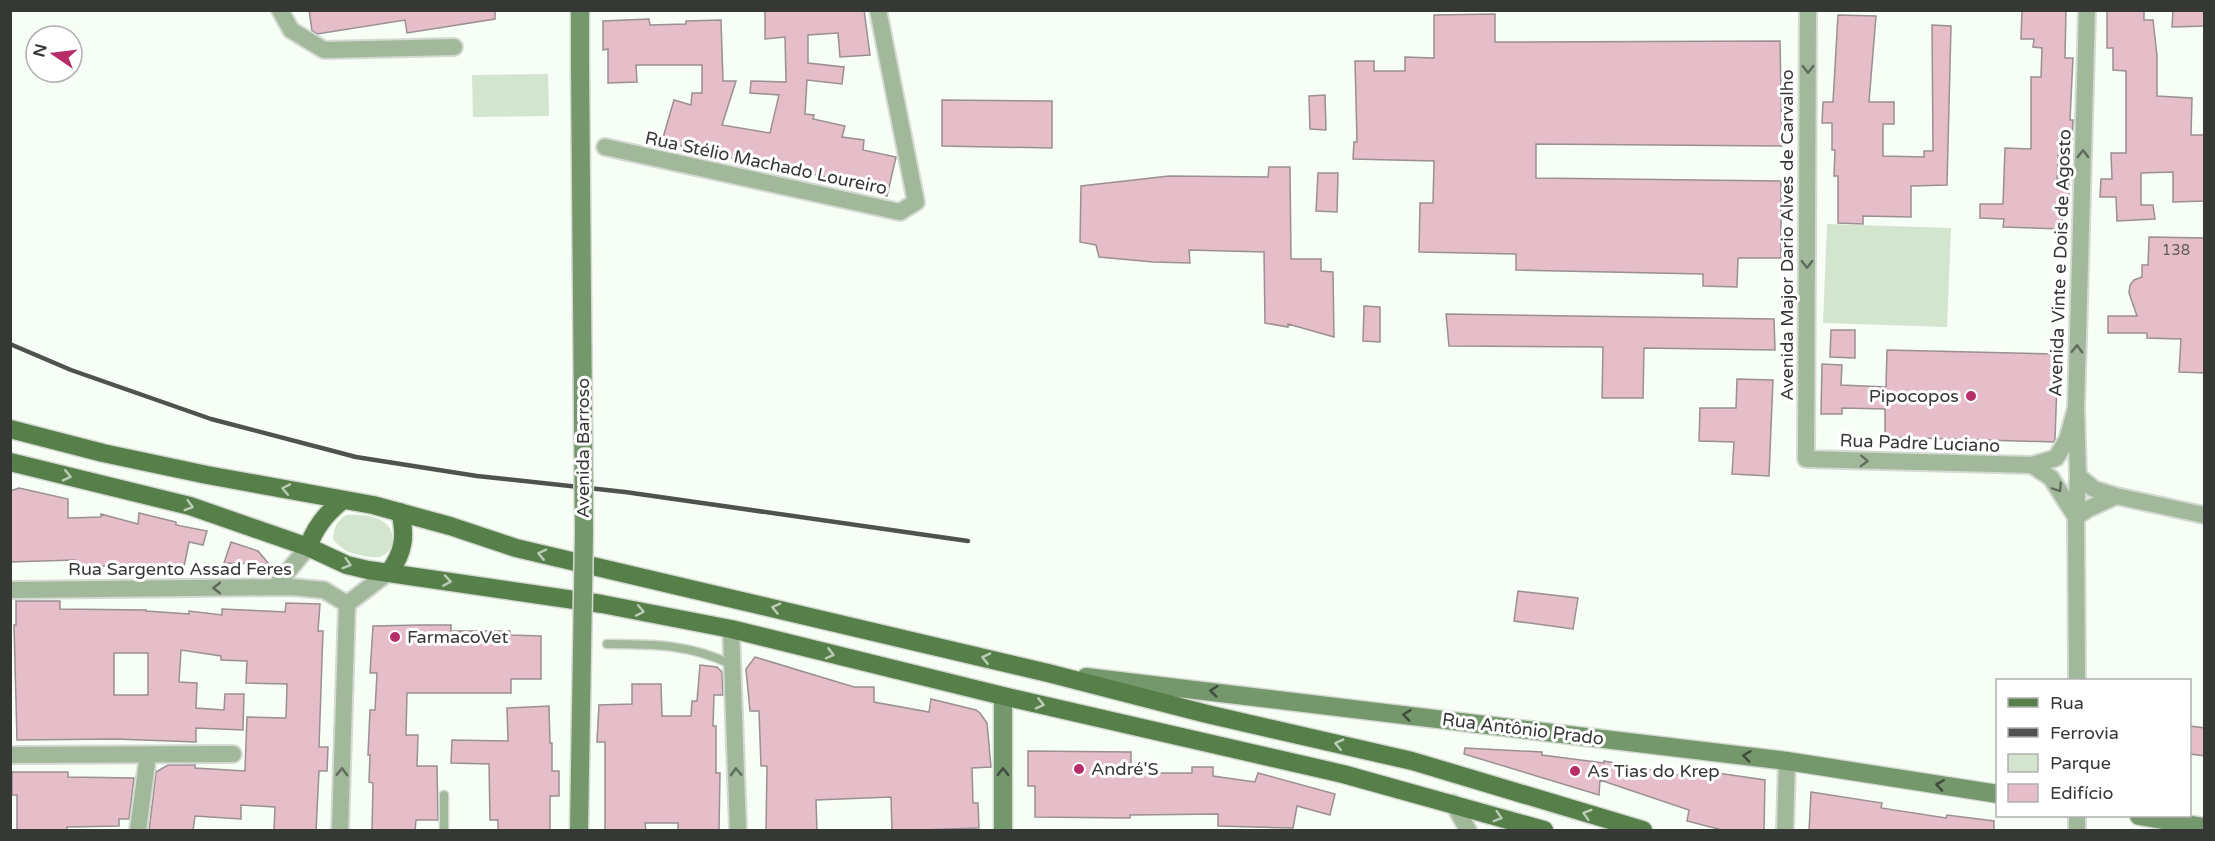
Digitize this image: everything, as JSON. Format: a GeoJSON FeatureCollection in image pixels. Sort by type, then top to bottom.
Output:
{"type":"FeatureCollection","features":[{"type":"Feature","properties":{"kind":"main road","name":"Avenida Barroso"},"geometry":{"type":"LineString","coordinates":[[579,830],[584,532],[580,10]]}},
{"type":"Feature","properties":{"kind":"main road"},"geometry":{"type":"LineString","coordinates":[[10,429],[114,455],[373,505],[450,526],[516,548],[1048,672],[1207,714],[1412,761],[1643,831]]}},
{"type":"Feature","properties":{"kind":"main road"},"geometry":{"type":"LineString","coordinates":[[10,462],[190,506],[308,547],[347,565],[602,604],[731,629],[1003,696],[1331,771],[1453,803],[1544,831]]}},
{"type":"Feature","properties":{"kind":"main road"},"geometry":{"type":"LineString","coordinates":[[308,547],[321,521],[343,500]]}},
{"type":"Feature","properties":{"kind":"main road"},"geometry":{"type":"LineString","coordinates":[[389,572],[402,552],[404,528],[399,512]]}},
{"type":"Feature","properties":{"kind":"main road","name":"Rua Antônio Prado"},"geometry":{"type":"LineString","coordinates":[[1048,672],[1787,761],[1996,794]]}},
{"type":"Feature","properties":{"kind":"main road"},"geometry":{"type":"LineString","coordinates":[[1003,696],[1003,831]]}},
{"type":"Feature","properties":{"kind":"main road"},"geometry":{"type":"LineString","coordinates":[[2145,817],[2205,827]]}},
{"type":"Feature","properties":{"kind":"street"},"geometry":{"type":"LineString","coordinates":[[280,10],[291,30],[324,50],[454,47]]}},
{"type":"Feature","properties":{"kind":"street","name":"Rua Stélio Machado Loureiro"},"geometry":{"type":"LineString","coordinates":[[605,147],[900,212],[916,202],[878,10]]}},
{"type":"Feature","properties":{"kind":"street","name":"Avenida Major Dario Alves de Carvalho"},"geometry":{"type":"LineString","coordinates":[[1806,459],[1808,10]]}},
{"type":"Feature","properties":{"kind":"street","name":"Avenida Vinte e Dois de Agosto"},"geometry":{"type":"LineString","coordinates":[[2076,679],[2078,476],[2076,408],[2087,10]]}},
{"type":"Feature","properties":{"kind":"street","name":"Rua Padre Luciano"},"geometry":{"type":"LineString","coordinates":[[1806,459],[2032,465],[2056,458],[2067,440],[2076,408]]}},
{"type":"Feature","properties":{"kind":"street"},"geometry":{"type":"LineString","coordinates":[[2032,465],[2051,478],[2076,517],[2116,496]]}},
{"type":"Feature","properties":{"kind":"street"},"geometry":{"type":"LineString","coordinates":[[2078,476],[2094,489],[2116,496],[2205,515]]}},
{"type":"Feature","properties":{"kind":"street"},"geometry":{"type":"LineString","coordinates":[[275,587],[308,547]]}},
{"type":"Feature","properties":{"kind":"street"},"geometry":{"type":"LineString","coordinates":[[340,831],[347,604],[389,572]]}},
{"type":"Feature","properties":{"kind":"street","name":"Rua Sargento Assad Feres"},"geometry":{"type":"LineString","coordinates":[[10,590],[275,587],[324,590],[347,604]]}},
{"type":"Feature","properties":{"kind":"street"},"geometry":{"type":"LineString","coordinates":[[731,629],[738,831]]}},
{"type":"Feature","properties":{"kind":"street"},"geometry":{"type":"LineString","coordinates":[[10,755],[233,754]]}},
{"type":"Feature","properties":{"kind":"street"},"geometry":{"type":"LineString","coordinates":[[138,831],[148,755]]}},
{"type":"Feature","properties":{"kind":"street"},"geometry":{"type":"LineString","coordinates":[[1785,831],[1787,761]]}},
{"type":"Feature","properties":{"kind":"street"},"geometry":{"type":"LineString","coordinates":[[1453,803],[1468,831]]}},
{"type":"Feature","properties":{"kind":"lane"},"geometry":{"type":"LineString","coordinates":[[608,644],[671,645],[714,656],[732,665]]}},
{"type":"Feature","properties":{"kind":"lane"},"geometry":{"type":"LineString","coordinates":[[444,795],[444,831]]}},
{"type":"Feature","properties":{"kind":"green space"},"geometry":{"type":"Polygon","coordinates":[[[548,74],[549,116],[473,117],[472,75],[548,74]]]}},
{"type":"Feature","properties":{"kind":"green space"},"geometry":{"type":"Polygon","coordinates":[[[1827,224],[1951,228],[1947,327],[1823,323],[1827,224]]]}},
{"type":"Feature","properties":{"kind":"green space"},"geometry":{"type":"Polygon","coordinates":[[[346,515],[373,517],[386,524],[393,538],[388,552],[379,557],[369,557],[352,553],[338,545],[333,539],[334,532],[338,523],[346,515]]]}},
{"type":"Feature","properties":{"kind":"building"},"geometry":{"type":"Polygon","coordinates":[[[309,10],[495,10],[495,19],[407,33],[405,20],[317,34],[312,31],[309,10]]]}},
{"type":"Feature","properties":{"kind":"building"},"geometry":{"type":"Polygon","coordinates":[[[765,10],[864,10],[870,55],[840,57],[838,33],[808,35],[808,63],[844,67],[842,84],[807,80],[805,114],[814,115],[813,119],[845,126],[842,137],[864,140],[863,150],[896,157],[887,196],[838,180],[778,166],[743,161],[662,141],[674,100],[691,105],[692,93],[702,93],[702,65],[636,65],[637,82],[608,83],[608,49],[603,50],[603,21],[649,19],[650,25],[721,20],[723,81],[736,81],[722,125],[770,133],[779,95],[750,93],[751,81],[786,82],[785,37],[765,39],[765,10]]]}},
{"type":"Feature","properties":{"kind":"building"},"geometry":{"type":"Polygon","coordinates":[[[2022,10],[2066,10],[2065,58],[2073,58],[2070,120],[2073,120],[2072,141],[2059,141],[2057,179],[2069,179],[2069,200],[2063,200],[2062,229],[2003,227],[2004,219],[1980,218],[1980,204],[2003,204],[2005,148],[2031,149],[2031,77],[2041,77],[2042,48],[2033,47],[2034,39],[2021,39],[2022,10]]]}},
{"type":"Feature","properties":{"kind":"building"},"geometry":{"type":"Polygon","coordinates":[[[2107,10],[2144,10],[2144,20],[2153,20],[2157,56],[2157,96],[2192,98],[2191,135],[2205,135],[2205,201],[2173,202],[2173,172],[2141,173],[2141,205],[2153,205],[2155,219],[2117,221],[2116,197],[2100,197],[2101,179],[2112,179],[2111,153],[2126,153],[2126,71],[2113,70],[2113,48],[2107,48],[2107,10]]]}},
{"type":"Feature","properties":{"kind":"building"},"geometry":{"type":"Polygon","coordinates":[[[2173,10],[2205,10],[2205,26],[2172,27],[2173,10]]]}},
{"type":"Feature","properties":{"kind":"building"},"geometry":{"type":"Polygon","coordinates":[[[1495,14],[1495,42],[1780,41],[1782,146],[1536,144],[1536,178],[1781,181],[1781,258],[1738,258],[1737,287],[1703,286],[1703,274],[1516,270],[1516,254],[1419,252],[1420,203],[1433,203],[1434,161],[1353,159],[1354,142],[1357,142],[1355,61],[1374,61],[1374,71],[1405,71],[1405,57],[1434,58],[1434,15],[1495,14]]]}},
{"type":"Feature","properties":{"kind":"building"},"geometry":{"type":"Polygon","coordinates":[[[1838,15],[1876,16],[1869,102],[1894,102],[1894,124],[1883,124],[1883,156],[1924,157],[1924,151],[1933,151],[1932,25],[1951,26],[1947,185],[1911,186],[1911,217],[1863,216],[1863,224],[1838,223],[1838,176],[1834,176],[1835,150],[1832,150],[1832,123],[1822,123],[1823,102],[1833,102],[1838,15]]]}},
{"type":"Feature","properties":{"kind":"building"},"geometry":{"type":"Polygon","coordinates":[[[1325,95],[1326,130],[1310,129],[1309,96],[1325,95]]]}},
{"type":"Feature","properties":{"kind":"building"},"geometry":{"type":"Polygon","coordinates":[[[942,100],[1052,101],[1052,148],[942,146],[942,100]]]}},
{"type":"Feature","properties":{"kind":"building"},"geometry":{"type":"Polygon","coordinates":[[[1269,167],[1290,167],[1291,259],[1321,259],[1321,271],[1333,272],[1334,337],[1288,324],[1288,327],[1265,323],[1264,252],[1189,250],[1190,263],[1153,262],[1099,257],[1096,245],[1080,242],[1081,186],[1169,176],[1268,177],[1269,167]]]}},
{"type":"Feature","properties":{"kind":"building"},"geometry":{"type":"Polygon","coordinates":[[[1318,173],[1338,173],[1337,212],[1316,211],[1318,173]]]}},
{"type":"Feature","properties":{"kind":"building"},"geometry":{"type":"Polygon","coordinates":[[[2149,237],[2204,238],[2205,373],[2179,372],[2181,339],[2147,338],[2147,333],[2108,333],[2108,316],[2137,316],[2129,293],[2130,285],[2134,280],[2142,277],[2142,265],[2148,265],[2149,237]]]}},
{"type":"Feature","properties":{"kind":"building"},"geometry":{"type":"Polygon","coordinates":[[[1364,306],[1380,307],[1380,342],[1363,341],[1364,306]]]}},
{"type":"Feature","properties":{"kind":"building"},"geometry":{"type":"Polygon","coordinates":[[[1446,314],[1774,319],[1775,350],[1644,348],[1643,398],[1602,398],[1603,347],[1449,346],[1446,314]]]}},
{"type":"Feature","properties":{"kind":"building"},"geometry":{"type":"Polygon","coordinates":[[[1831,330],[1855,330],[1855,358],[1830,357],[1831,330]]]}},
{"type":"Feature","properties":{"kind":"building","name":"Pipocopos"},"geometry":{"type":"Polygon","coordinates":[[[1887,350],[2058,354],[2054,442],[1885,437],[1885,409],[1842,408],[1842,414],[1821,414],[1822,364],[1842,365],[1841,385],[1886,387],[1887,350]]]}},
{"type":"Feature","properties":{"kind":"building"},"geometry":{"type":"Polygon","coordinates":[[[1737,379],[1773,380],[1769,476],[1732,474],[1734,442],[1699,441],[1700,408],[1736,408],[1737,379]]]}},
{"type":"Feature","properties":{"kind":"building"},"geometry":{"type":"Polygon","coordinates":[[[19,488],[68,499],[68,518],[101,517],[101,514],[138,524],[139,513],[176,522],[176,525],[207,531],[203,545],[189,542],[183,572],[139,573],[140,566],[99,566],[99,573],[76,573],[75,560],[10,562],[10,491],[19,488]]]}},
{"type":"Feature","properties":{"kind":"building"},"geometry":{"type":"Polygon","coordinates":[[[231,542],[258,551],[269,564],[224,563],[231,542]]]}},
{"type":"Feature","properties":{"kind":"building"},"geometry":{"type":"Polygon","coordinates":[[[1518,591],[1578,598],[1573,629],[1514,621],[1518,591]]]}},
{"type":"Feature","properties":{"kind":"building"},"geometry":{"type":"Polygon","coordinates":[[[16,601],[60,601],[60,609],[146,610],[189,614],[189,611],[222,615],[222,609],[285,612],[286,603],[320,604],[318,631],[323,631],[319,747],[328,747],[327,771],[319,771],[316,831],[274,831],[275,807],[241,805],[241,819],[195,816],[193,831],[149,831],[156,772],[168,765],[195,765],[195,768],[245,771],[247,717],[286,718],[287,684],[246,683],[247,661],[221,660],[221,656],[181,650],[179,682],[197,683],[196,708],[224,710],[225,694],[244,694],[243,730],[196,728],[196,742],[115,739],[17,740],[14,625],[16,625],[16,601]],[[114,653],[114,695],[148,695],[148,653],[114,653]]]}},
{"type":"Feature","properties":{"kind":"building"},"geometry":{"type":"Polygon","coordinates":[[[451,625],[451,631],[510,631],[510,635],[541,636],[541,679],[511,679],[511,693],[407,693],[406,735],[418,735],[417,766],[437,766],[438,820],[416,820],[415,831],[372,831],[373,783],[369,782],[370,755],[368,755],[370,710],[375,710],[377,673],[370,673],[373,626],[451,625]]]}},
{"type":"Feature","properties":{"kind":"building"},"geometry":{"type":"Polygon","coordinates":[[[755,657],[854,687],[874,687],[874,702],[929,712],[931,699],[980,713],[987,723],[991,767],[972,768],[973,803],[978,803],[979,828],[892,831],[891,797],[816,800],[817,831],[766,831],[767,766],[761,766],[759,711],[750,711],[746,669],[755,657]]]}},
{"type":"Feature","properties":{"kind":"building"},"geometry":{"type":"Polygon","coordinates":[[[700,665],[717,667],[722,672],[723,695],[714,695],[713,726],[716,726],[716,773],[720,773],[719,831],[678,831],[678,823],[645,823],[646,831],[605,831],[605,742],[597,742],[599,705],[632,704],[632,684],[661,684],[662,716],[691,716],[692,701],[697,701],[700,665]]]}},
{"type":"Feature","properties":{"kind":"building"},"geometry":{"type":"Polygon","coordinates":[[[549,706],[552,771],[559,771],[559,796],[550,796],[550,831],[498,831],[498,820],[490,820],[489,764],[451,763],[452,740],[508,741],[507,708],[549,706]]]}},
{"type":"Feature","properties":{"kind":"building"},"geometry":{"type":"Polygon","coordinates":[[[2191,726],[2205,728],[2205,756],[2191,754],[2191,726]]]}},
{"type":"Feature","properties":{"kind":"building"},"geometry":{"type":"Polygon","coordinates":[[[1465,748],[1542,752],[1542,755],[1604,763],[1604,761],[1695,778],[1697,770],[1765,780],[1764,831],[1726,831],[1687,821],[1689,810],[1600,780],[1599,795],[1464,754],[1465,748]]]}},
{"type":"Feature","properties":{"kind":"building"},"geometry":{"type":"Polygon","coordinates":[[[1028,751],[1131,752],[1131,773],[1192,773],[1192,767],[1213,767],[1213,776],[1255,782],[1258,773],[1335,794],[1330,815],[1297,806],[1293,828],[1218,826],[1218,814],[1130,815],[1130,818],[1035,817],[1035,786],[1028,786],[1028,751]]]}},
{"type":"Feature","properties":{"kind":"building"},"geometry":{"type":"Polygon","coordinates":[[[12,772],[68,772],[68,777],[134,778],[129,819],[119,819],[119,826],[67,827],[67,831],[17,831],[17,795],[12,795],[12,772]]]}},
{"type":"Feature","properties":{"kind":"building"},"geometry":{"type":"Polygon","coordinates":[[[1811,792],[1882,803],[1881,808],[1946,818],[1947,815],[1994,821],[1994,831],[1809,831],[1811,792]]]}},
{"type":"Feature","properties":{"kind":"railway"},"geometry":{"type":"LineString","coordinates":[[10,344],[71,370],[211,419],[356,457],[477,476],[625,492],[968,541]]}},
{"type":"Feature","properties":{"kind":"place","name":"Pipocopos"},"geometry":{"type":"Point","coordinates":[1971,396]}},
{"type":"Feature","properties":{"kind":"place","name":"FarmacoVet"},"geometry":{"type":"Point","coordinates":[395,637]}},
{"type":"Feature","properties":{"kind":"place","name":"André'S"},"geometry":{"type":"Point","coordinates":[1079,769]}},
{"type":"Feature","properties":{"kind":"place","name":"As Tias do Krep"},"geometry":{"type":"Point","coordinates":[1575,771]}}]}
